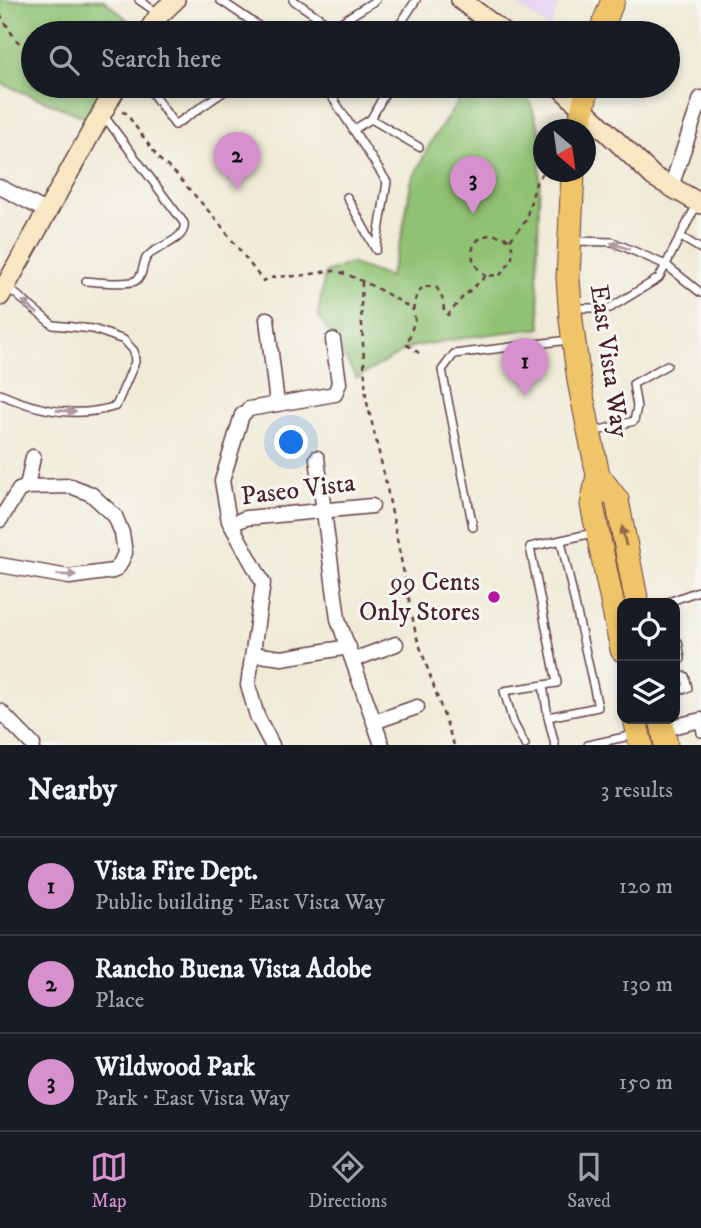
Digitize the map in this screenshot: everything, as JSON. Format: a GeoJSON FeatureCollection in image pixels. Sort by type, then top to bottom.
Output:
{"type":"FeatureCollection","features":[{"type":"Feature","properties":{"kind":"main road"},"geometry":{"type":"LineString","coordinates":[[605,21],[613,0]]}},
{"type":"Feature","properties":{"kind":"main road"},"geometry":{"type":"LineString","coordinates":[[580,119],[585,98]]}},
{"type":"Feature","properties":{"kind":"main road","name":"East Vista Way"},"geometry":{"type":"LineString","coordinates":[[573,182],[568,278],[573,340],[598,475],[592,505],[617,625]]}},
{"type":"Feature","properties":{"kind":"main road","name":"East Vista Way"},"geometry":{"type":"LineString","coordinates":[[598,475],[617,500],[637,598]]}},
{"type":"Feature","properties":{"kind":"street"},"geometry":{"type":"LineString","coordinates":[[155,21],[176,0]]}},
{"type":"Feature","properties":{"kind":"street"},"geometry":{"type":"LineString","coordinates":[[462,0],[489,21]]}},
{"type":"Feature","properties":{"kind":"street"},"geometry":{"type":"LineString","coordinates":[[3,291],[110,98]]}},
{"type":"Feature","properties":{"kind":"street"},"geometry":{"type":"LineString","coordinates":[[567,98],[580,119]]}},
{"type":"Feature","properties":{"kind":"street"},"geometry":{"type":"LineString","coordinates":[[671,187],[701,98]]}},
{"type":"Feature","properties":{"kind":"street"},"geometry":{"type":"LineString","coordinates":[[596,132],[653,177],[700,203]]}},
{"type":"Feature","properties":{"kind":"street"},"geometry":{"type":"LineString","coordinates":[[0,187],[46,211]]}},
{"type":"Feature","properties":{"kind":"street"},"geometry":{"type":"LineString","coordinates":[[267,319],[277,404]]}},
{"type":"Feature","properties":{"kind":"street"},"geometry":{"type":"LineString","coordinates":[[272,745],[257,716],[248,685],[263,583],[231,524],[222,481],[242,415],[249,409],[335,394],[339,383],[333,340]]}},
{"type":"Feature","properties":{"kind":"street"},"geometry":{"type":"LineString","coordinates":[[27,487],[33,457]]}},
{"type":"Feature","properties":{"kind":"street"},"geometry":{"type":"LineString","coordinates":[[317,458],[338,619],[380,745]]}},
{"type":"Feature","properties":{"kind":"street"},"geometry":{"type":"LineString","coordinates":[[0,520],[19,490],[27,487],[71,486],[91,494],[115,516],[122,533],[125,554],[113,571],[69,577],[0,565]]}},
{"type":"Feature","properties":{"kind":"street","name":"Paseo Vista"},"geometry":{"type":"LineString","coordinates":[[231,524],[246,518],[372,506]]}},
{"type":"Feature","properties":{"kind":"street"},"geometry":{"type":"LineString","coordinates":[[253,654],[282,658],[351,653],[396,644]]}},
{"type":"Feature","properties":{"kind":"street"},"geometry":{"type":"LineString","coordinates":[[374,722],[417,707]]}},
{"type":"Feature","properties":{"kind":"street"},"geometry":{"type":"LineString","coordinates":[[0,711],[33,745]]}},
{"type":"Feature","properties":{"kind":"street"},"geometry":{"type":"LineString","coordinates":[[651,734],[700,724]]}},
{"type":"Feature","properties":{"kind":"lane"},"geometry":{"type":"LineString","coordinates":[[139,0],[159,15]]}},
{"type":"Feature","properties":{"kind":"lane"},"geometry":{"type":"LineString","coordinates":[[220,0],[251,21]]}},
{"type":"Feature","properties":{"kind":"lane"},"geometry":{"type":"LineString","coordinates":[[293,0],[322,21]]}},
{"type":"Feature","properties":{"kind":"lane"},"geometry":{"type":"LineString","coordinates":[[347,21],[376,0]]}},
{"type":"Feature","properties":{"kind":"lane"},"geometry":{"type":"LineString","coordinates":[[402,21],[416,0]]}},
{"type":"Feature","properties":{"kind":"lane"},"geometry":{"type":"LineString","coordinates":[[156,98],[175,125],[214,98]]}},
{"type":"Feature","properties":{"kind":"lane"},"geometry":{"type":"LineString","coordinates":[[333,98],[387,183],[376,250],[347,197]]}},
{"type":"Feature","properties":{"kind":"lane"},"geometry":{"type":"LineString","coordinates":[[353,130],[371,119],[382,98]]}},
{"type":"Feature","properties":{"kind":"lane"},"geometry":{"type":"LineString","coordinates":[[86,281],[132,282],[139,278],[147,255],[182,234],[185,228],[103,109]]}},
{"type":"Feature","properties":{"kind":"lane"},"geometry":{"type":"LineString","coordinates":[[371,119],[419,147]]}},
{"type":"Feature","properties":{"kind":"lane"},"geometry":{"type":"LineString","coordinates":[[570,308],[610,308],[659,278],[700,203]]}},
{"type":"Feature","properties":{"kind":"lane"},"geometry":{"type":"LineString","coordinates":[[681,237],[701,249]]}},
{"type":"Feature","properties":{"kind":"lane"},"geometry":{"type":"LineString","coordinates":[[570,240],[613,242],[666,265],[701,293]]}},
{"type":"Feature","properties":{"kind":"lane"},"geometry":{"type":"LineString","coordinates":[[0,394],[37,408],[70,412],[104,410],[116,407],[135,362],[134,351],[124,341],[93,329],[52,325],[3,291]]}},
{"type":"Feature","properties":{"kind":"lane"},"geometry":{"type":"LineString","coordinates":[[473,527],[442,370],[454,354],[573,340]]}},
{"type":"Feature","properties":{"kind":"lane"},"geometry":{"type":"LineString","coordinates":[[589,433],[634,421],[637,407],[633,384],[667,365]]}},
{"type":"Feature","properties":{"kind":"lane"},"geometry":{"type":"LineString","coordinates":[[525,745],[513,722],[504,691],[557,683],[530,547],[598,532]]}},
{"type":"Feature","properties":{"kind":"lane"},"geometry":{"type":"LineString","coordinates":[[548,717],[598,707],[561,541]]}},
{"type":"Feature","properties":{"kind":"lane"},"geometry":{"type":"LineString","coordinates":[[679,598],[701,590]]}},
{"type":"Feature","properties":{"kind":"lane"},"geometry":{"type":"LineString","coordinates":[[680,653],[681,659]]}},
{"type":"Feature","properties":{"kind":"lane"},"geometry":{"type":"LineString","coordinates":[[680,689],[688,688],[685,676]]}},
{"type":"Feature","properties":{"kind":"lane"},"geometry":{"type":"LineString","coordinates":[[543,685],[555,745]]}},
{"type":"Feature","properties":{"kind":"lane"},"geometry":{"type":"LineString","coordinates":[[588,745],[651,734]]}},
{"type":"Feature","properties":{"kind":"path"},"geometry":{"type":"LineString","coordinates":[[0,15],[21,44]]}},
{"type":"Feature","properties":{"kind":"path"},"geometry":{"type":"LineString","coordinates":[[89,98],[103,109],[126,113],[159,159],[176,174],[219,223],[263,281],[275,275],[295,276],[336,271],[403,302],[413,310]]}},
{"type":"Feature","properties":{"kind":"path"},"geometry":{"type":"LineString","coordinates":[[510,240],[525,222],[536,182]]}},
{"type":"Feature","properties":{"kind":"path"},"geometry":{"type":"LineString","coordinates":[[419,353],[407,345],[415,319],[413,310],[416,297],[423,286],[437,288],[443,300],[444,311],[448,314],[486,276],[500,275],[511,262],[513,251],[510,240],[498,233],[485,235],[475,243],[471,256],[476,268],[486,276]]}},
{"type":"Feature","properties":{"kind":"path"},"geometry":{"type":"LineString","coordinates":[[362,282],[360,306],[366,398],[416,635],[454,745]]}},
{"type":"Feature","properties":{"kind":"shaded area"},"geometry":{"type":"Polygon","coordinates":[[[511,0],[561,0],[553,21],[539,21],[511,0]]]}},
{"type":"Feature","properties":{"kind":"green space"},"geometry":{"type":"Polygon","coordinates":[[[0,0],[104,0],[129,21],[21,21],[21,91],[0,83],[0,0]]]}},
{"type":"Feature","properties":{"kind":"green space"},"geometry":{"type":"Polygon","coordinates":[[[37,98],[98,98],[87,118],[37,98]]]}},
{"type":"Feature","properties":{"kind":"green space"},"geometry":{"type":"Polygon","coordinates":[[[461,98],[527,98],[536,119],[533,119],[533,182],[540,182],[537,273],[541,328],[411,347],[357,378],[318,315],[325,273],[350,263],[389,277],[402,236],[411,182],[432,140],[461,98]]]}},
{"type":"Feature","properties":{"kind":"place","name":"Rancho Buena Vista Adobe"},"geometry":{"type":"Point","coordinates":[237,190]}},
{"type":"Feature","properties":{"kind":"place","name":"Wildwood Park"},"geometry":{"type":"Point","coordinates":[473,214]}},
{"type":"Feature","properties":{"kind":"place","name":"Vista Fire Dept."},"geometry":{"type":"Point","coordinates":[525,396]}},
{"type":"Feature","properties":{"kind":"place","name":"99 Cents Only Stores"},"geometry":{"type":"Point","coordinates":[494,597]}}]}
